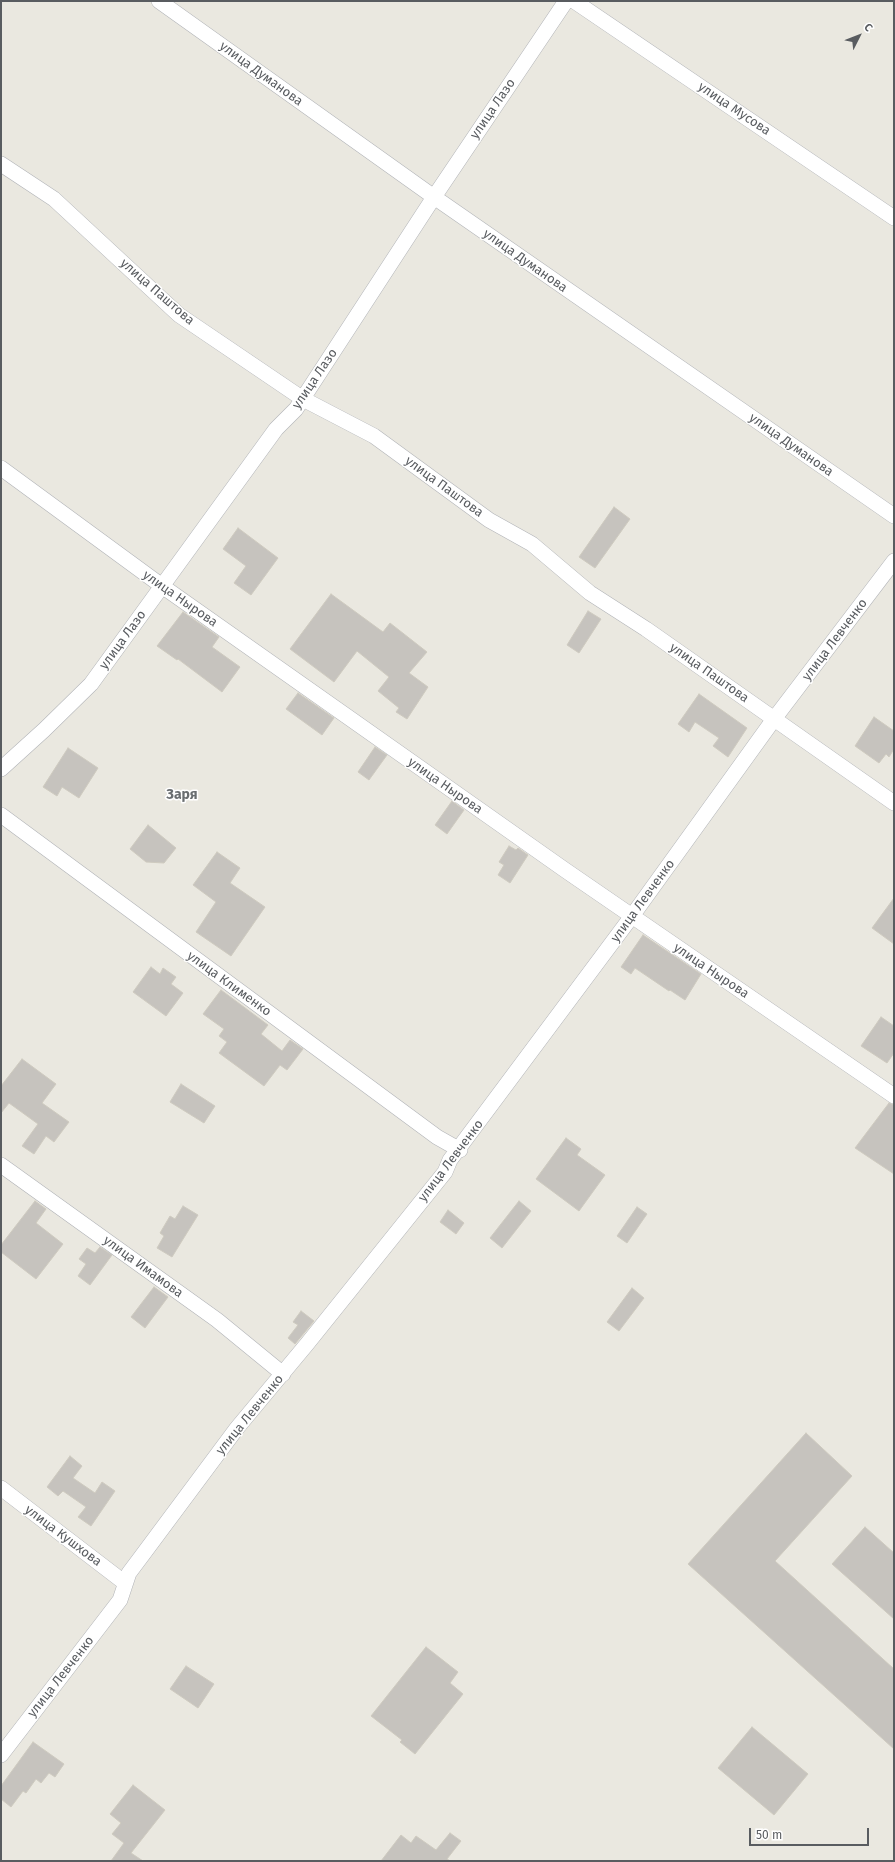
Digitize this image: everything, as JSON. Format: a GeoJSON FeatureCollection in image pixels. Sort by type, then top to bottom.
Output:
{"type":"FeatureCollection","features":[{"type":"Feature","properties":{"kind":"street","name":"улица Думанова"},"geometry":{"type":"LineString","coordinates":[[159,1],[434,197],[894,516]]}},
{"type":"Feature","properties":{"kind":"street","name":"улица Лазо"},"geometry":{"type":"LineString","coordinates":[[1,769],[91,684],[276,429],[296,410],[434,197],[566,1]]}},
{"type":"Feature","properties":{"kind":"street","name":"улица Мусова"},"geometry":{"type":"LineString","coordinates":[[574,1],[894,218]]}},
{"type":"Feature","properties":{"kind":"street","name":"улица Паштова"},"geometry":{"type":"LineString","coordinates":[[1,164],[54,199],[179,315],[303,399],[374,436],[489,520],[532,544],[590,593],[646,629],[894,803]]}},
{"type":"Feature","properties":{"kind":"street","name":"улица Нырова"},"geometry":{"type":"LineString","coordinates":[[1,468],[162,586],[632,916],[894,1096]]}},
{"type":"Feature","properties":{"kind":"street","name":"улица Левченко"},"geometry":{"type":"LineString","coordinates":[[1,1754],[120,1600],[125,1583],[133,1568],[228,1440],[283,1374],[445,1172],[450,1160],[460,1150],[632,916],[774,719],[894,561]]}},
{"type":"Feature","properties":{"kind":"street","name":"улица Клименко"},"geometry":{"type":"LineString","coordinates":[[1,815],[437,1137],[460,1150]]}},
{"type":"Feature","properties":{"kind":"street","name":"улица Имамова"},"geometry":{"type":"LineString","coordinates":[[1,1165],[217,1320],[283,1374]]}},
{"type":"Feature","properties":{"kind":"street","name":"улица Кушхова"},"geometry":{"type":"LineString","coordinates":[[1,1488],[125,1583]]}},
{"type":"Feature","properties":{"kind":"building"},"geometry":{"type":"Polygon","coordinates":[[[614,507],[630,519],[595,568],[579,557],[614,507]]]}},
{"type":"Feature","properties":{"kind":"building"},"geometry":{"type":"Polygon","coordinates":[[[238,528],[278,558],[251,595],[234,583],[246,566],[223,549],[238,528]]]}},
{"type":"Feature","properties":{"kind":"building"},"geometry":{"type":"Polygon","coordinates":[[[331,594],[383,632],[390,623],[427,652],[409,673],[428,687],[407,719],[396,712],[399,708],[378,691],[389,677],[357,651],[334,682],[290,649],[331,594]]]}},
{"type":"Feature","properties":{"kind":"building"},"geometry":{"type":"Polygon","coordinates":[[[588,611],[601,619],[579,653],[567,645],[588,611]]]}},
{"type":"Feature","properties":{"kind":"building"},"geometry":{"type":"Polygon","coordinates":[[[183,612],[219,637],[212,647],[240,667],[222,692],[178,659],[177,660],[157,646],[183,612]]]}},
{"type":"Feature","properties":{"kind":"building"},"geometry":{"type":"Polygon","coordinates":[[[298,693],[334,718],[322,735],[286,709],[298,693]]]}},
{"type":"Feature","properties":{"kind":"building"},"geometry":{"type":"Polygon","coordinates":[[[699,694],[747,728],[728,757],[713,746],[719,738],[695,722],[689,732],[678,724],[699,694]]]}},
{"type":"Feature","properties":{"kind":"building"},"geometry":{"type":"Polygon","coordinates":[[[874,717],[894,731],[894,749],[889,757],[886,754],[879,763],[855,746],[874,717]]]}},
{"type":"Feature","properties":{"kind":"building"},"geometry":{"type":"Polygon","coordinates":[[[375,747],[387,755],[369,780],[358,772],[375,747]]]}},
{"type":"Feature","properties":{"kind":"building"},"geometry":{"type":"Polygon","coordinates":[[[68,748],[98,768],[79,798],[62,787],[57,796],[43,787],[68,748]]]}},
{"type":"Feature","properties":{"kind":"building"},"geometry":{"type":"Polygon","coordinates":[[[452,801],[464,810],[447,834],[435,825],[452,801]]]}},
{"type":"Feature","properties":{"kind":"building"},"geometry":{"type":"Polygon","coordinates":[[[148,825],[176,848],[164,863],[146,862],[130,849],[148,825]]]}},
{"type":"Feature","properties":{"kind":"building"},"geometry":{"type":"Polygon","coordinates":[[[509,846],[516,850],[518,848],[528,855],[510,883],[498,875],[504,865],[499,862],[509,846]]]}},
{"type":"Feature","properties":{"kind":"building"},"geometry":{"type":"Polygon","coordinates":[[[217,852],[240,868],[230,883],[265,907],[231,956],[196,932],[216,902],[193,885],[217,852]]]}},
{"type":"Feature","properties":{"kind":"building"},"geometry":{"type":"Polygon","coordinates":[[[894,898],[894,944],[872,928],[894,898]]]}},
{"type":"Feature","properties":{"kind":"building"},"geometry":{"type":"Polygon","coordinates":[[[643,935],[701,974],[685,1000],[635,968],[631,974],[621,967],[643,935]]]}},
{"type":"Feature","properties":{"kind":"building"},"geometry":{"type":"Polygon","coordinates":[[[151,967],[160,974],[163,968],[176,977],[171,984],[183,993],[166,1016],[133,992],[151,967]]]}},
{"type":"Feature","properties":{"kind":"building"},"geometry":{"type":"Polygon","coordinates":[[[221,990],[268,1025],[261,1034],[282,1051],[290,1040],[303,1049],[287,1070],[280,1065],[264,1086],[219,1053],[227,1042],[219,1036],[224,1029],[203,1014],[221,990]]]}},
{"type":"Feature","properties":{"kind":"building"},"geometry":{"type":"Polygon","coordinates":[[[881,1017],[894,1026],[894,1053],[887,1063],[861,1046],[881,1017]]]}},
{"type":"Feature","properties":{"kind":"building"},"geometry":{"type":"Polygon","coordinates":[[[22,1059],[56,1084],[42,1103],[69,1122],[54,1142],[46,1136],[34,1154],[22,1146],[38,1124],[9,1103],[1,1113],[1,1086],[22,1059]]]}},
{"type":"Feature","properties":{"kind":"building"},"geometry":{"type":"Polygon","coordinates":[[[181,1084],[215,1106],[204,1123],[170,1102],[181,1084]]]}},
{"type":"Feature","properties":{"kind":"building"},"geometry":{"type":"Polygon","coordinates":[[[889,1103],[894,1105],[894,1174],[855,1148],[889,1103]]]}},
{"type":"Feature","properties":{"kind":"building"},"geometry":{"type":"Polygon","coordinates":[[[566,1138],[581,1149],[577,1155],[605,1175],[579,1211],[536,1179],[566,1138]]]}},
{"type":"Feature","properties":{"kind":"building"},"geometry":{"type":"Polygon","coordinates":[[[35,1201],[46,1209],[36,1223],[63,1244],[36,1279],[1,1252],[1,1245],[35,1201]]]}},
{"type":"Feature","properties":{"kind":"building"},"geometry":{"type":"Polygon","coordinates":[[[519,1201],[531,1211],[502,1248],[490,1238],[519,1201]]]}},
{"type":"Feature","properties":{"kind":"building"},"geometry":{"type":"Polygon","coordinates":[[[183,1206],[198,1215],[172,1257],[157,1248],[164,1236],[160,1233],[170,1216],[175,1219],[183,1206]]]}},
{"type":"Feature","properties":{"kind":"building"},"geometry":{"type":"Polygon","coordinates":[[[637,1207],[647,1214],[627,1243],[617,1236],[637,1207]]]}},
{"type":"Feature","properties":{"kind":"building"},"geometry":{"type":"Polygon","coordinates":[[[448,1210],[464,1223],[456,1234],[440,1222],[448,1210]]]}},
{"type":"Feature","properties":{"kind":"building"},"geometry":{"type":"Polygon","coordinates":[[[100,1247],[112,1255],[90,1285],[78,1276],[86,1264],[79,1259],[87,1248],[95,1253],[100,1247]]]}},
{"type":"Feature","properties":{"kind":"building"},"geometry":{"type":"Polygon","coordinates":[[[154,1287],[168,1297],[145,1328],[131,1317],[154,1287]]]}},
{"type":"Feature","properties":{"kind":"building"},"geometry":{"type":"Polygon","coordinates":[[[632,1288],[644,1298],[619,1331],[607,1322],[632,1288]]]}},
{"type":"Feature","properties":{"kind":"building"},"geometry":{"type":"Polygon","coordinates":[[[301,1311],[314,1321],[295,1344],[288,1338],[298,1325],[293,1322],[301,1311]]]}},
{"type":"Feature","properties":{"kind":"building"},"geometry":{"type":"Polygon","coordinates":[[[806,1433],[852,1476],[775,1561],[894,1669],[894,1749],[688,1564],[806,1433]]]}},
{"type":"Feature","properties":{"kind":"building"},"geometry":{"type":"Polygon","coordinates":[[[70,1456],[82,1466],[73,1478],[95,1493],[102,1482],[115,1491],[91,1526],[78,1517],[86,1507],[63,1491],[58,1496],[47,1487],[70,1456]]]}},
{"type":"Feature","properties":{"kind":"building"},"geometry":{"type":"Polygon","coordinates":[[[865,1527],[894,1553],[894,1619],[832,1564],[865,1527]]]}},
{"type":"Feature","properties":{"kind":"building"},"geometry":{"type":"Polygon","coordinates":[[[426,1647],[458,1672],[450,1683],[463,1694],[415,1754],[400,1742],[402,1740],[371,1716],[426,1647]]]}},
{"type":"Feature","properties":{"kind":"building"},"geometry":{"type":"Polygon","coordinates":[[[186,1666],[214,1684],[198,1708],[170,1689],[186,1666]]]}},
{"type":"Feature","properties":{"kind":"building"},"geometry":{"type":"Polygon","coordinates":[[[752,1727],[808,1774],[774,1815],[718,1768],[752,1727]]]}},
{"type":"Feature","properties":{"kind":"building"},"geometry":{"type":"Polygon","coordinates":[[[33,1742],[64,1764],[55,1777],[49,1773],[41,1783],[36,1779],[26,1793],[23,1791],[11,1807],[1,1799],[1,1786],[33,1742]]]}},
{"type":"Feature","properties":{"kind":"building"},"geometry":{"type":"Polygon","coordinates":[[[133,1785],[165,1810],[131,1853],[143,1861],[111,1861],[124,1843],[112,1834],[121,1823],[110,1814],[133,1785]]]}},
{"type":"Feature","properties":{"kind":"building"},"geometry":{"type":"Polygon","coordinates":[[[450,1833],[461,1841],[447,1859],[450,1861],[381,1861],[401,1835],[411,1843],[416,1836],[436,1850],[450,1833]]]}},
{"type":"Feature","properties":{"kind":"district","name":"Заря"},"geometry":{"type":"Point","coordinates":[182,795]}}]}
